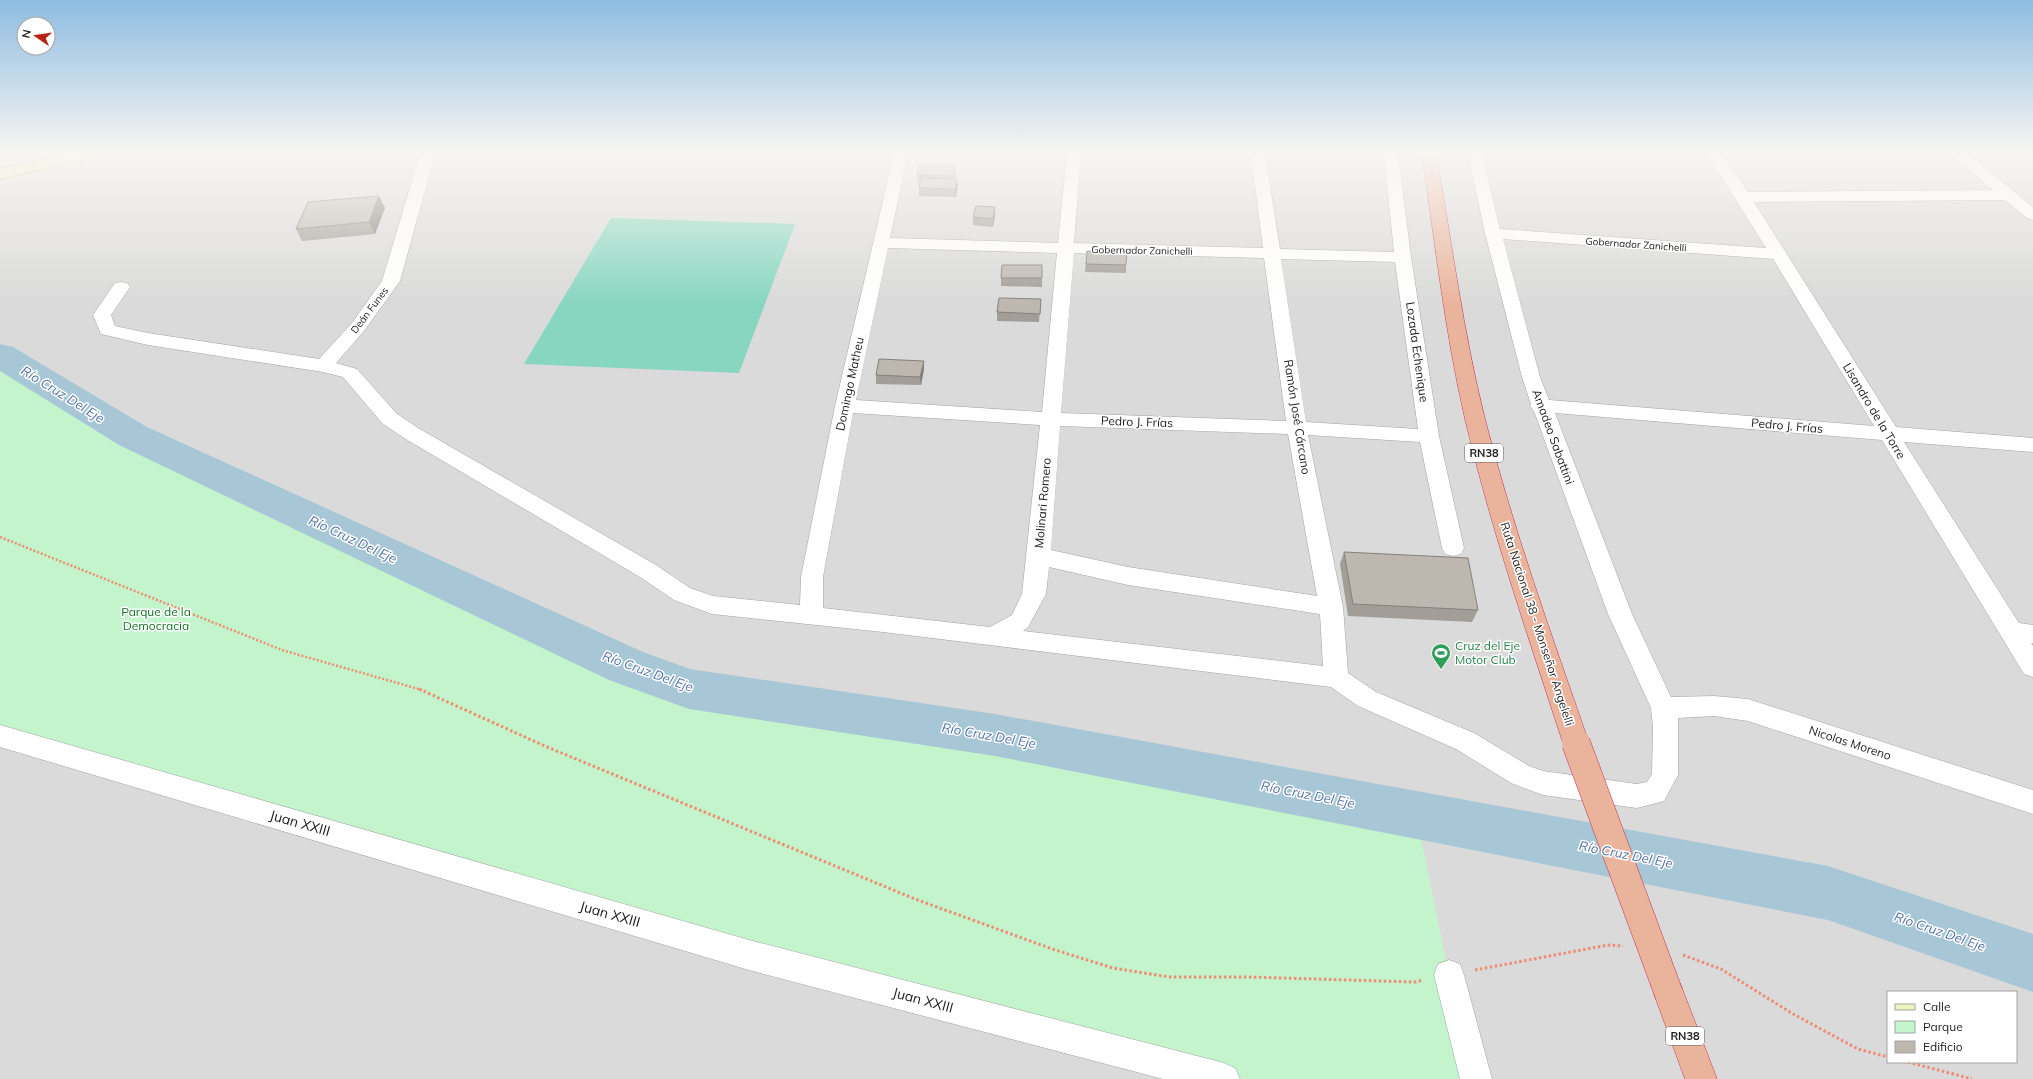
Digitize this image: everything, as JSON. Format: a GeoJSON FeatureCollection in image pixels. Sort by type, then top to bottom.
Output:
{"type":"FeatureCollection","features":[{"type":"Feature","properties":{"kind":"highway","name":"Ruta Nacional 38 - Monseñor Angelelli"},"geometry":{"type":"LineString","coordinates":[[1437,204],[1454,321],[1477,428],[1504,524],[1576,743],[1701,1079]]}},
{"type":"Feature","properties":{"kind":"street","name":"Deán Funes"},"geometry":{"type":"LineString","coordinates":[[324,366],[358,327],[391,281],[413,204]]}},
{"type":"Feature","properties":{"kind":"street","name":"Domingo Matheu"},"geometry":{"type":"LineString","coordinates":[[811,616],[812,577],[845,406],[890,204]]}},
{"type":"Feature","properties":{"kind":"street","name":"Molinari Romero"},"geometry":{"type":"LineString","coordinates":[[1069,204],[1039,556],[1128,576],[1331,607]]}},
{"type":"Feature","properties":{"kind":"street","name":"Ramón José Cárcano"},"geometry":{"type":"LineString","coordinates":[[1265,204],[1297,428],[1331,607],[1336,678]]}},
{"type":"Feature","properties":{"kind":"street","name":"Lozada Echenique"},"geometry":{"type":"LineString","coordinates":[[1397,204],[1429,436],[1453,548]]}},
{"type":"Feature","properties":{"kind":"street","name":"Amadeo Sabattini"},"geometry":{"type":"LineString","coordinates":[[1336,678],[1367,699],[1465,740],[1520,775],[1543,783],[1637,796],[1655,793],[1665,775],[1666,728],[1664,708],[1620,614],[1540,406],[1531,377],[1486,204]]}},
{"type":"Feature","properties":{"kind":"street","name":"Lisandro de la Torre"},"geometry":{"type":"LineString","coordinates":[[1748,204],[1888,434],[2022,633],[2033,667]]}},
{"type":"Feature","properties":{"kind":"street"},"geometry":{"type":"LineString","coordinates":[[2020,204],[2033,215]]}},
{"type":"Feature","properties":{"kind":"street","name":"Gobernador Zanichelli"},"geometry":{"type":"LineString","coordinates":[[1493,233],[1778,254]]}},
{"type":"Feature","properties":{"kind":"street","name":"Gobernador Zanichelli"},"geometry":{"type":"LineString","coordinates":[[881,243],[1403,257]]}},
{"type":"Feature","properties":{"kind":"street"},"geometry":{"type":"LineString","coordinates":[[121,287],[102,315],[107,330],[148,339],[324,366],[350,373],[389,418],[411,433],[648,571],[682,594],[712,605],[994,636],[1336,678]]}},
{"type":"Feature","properties":{"kind":"street","name":"Pedro J. Frías"},"geometry":{"type":"LineString","coordinates":[[845,406],[1050,418],[1297,428],[1429,436]]}},
{"type":"Feature","properties":{"kind":"street","name":"Pedro J. Frías"},"geometry":{"type":"LineString","coordinates":[[1540,406],[2033,445]]}},
{"type":"Feature","properties":{"kind":"street"},"geometry":{"type":"LineString","coordinates":[[994,636],[1020,621],[1034,594],[1039,556]]}},
{"type":"Feature","properties":{"kind":"street","name":"Nicolas Moreno"},"geometry":{"type":"LineString","coordinates":[[1664,708],[1714,706],[1748,710],[2033,802]]}},
{"type":"Feature","properties":{"kind":"street","name":"Juan XXIII"},"geometry":{"type":"LineString","coordinates":[[0,736],[749,955],[1224,1079]]}},
{"type":"Feature","properties":{"kind":"street"},"geometry":{"type":"LineString","coordinates":[[1449,975],[1476,1079]]}},
{"type":"Feature","properties":{"kind":"path"},"geometry":{"type":"LineString","coordinates":[[0,537],[282,650],[418,688],[547,747],[915,899],[1055,950],[1112,968],[1169,978],[1249,977],[1415,982],[1608,945],[1630,947]]}},
{"type":"Feature","properties":{"kind":"path"},"geometry":{"type":"LineString","coordinates":[[1681,954],[1721,969],[1793,1014],[1858,1049],[1887,1057]]}},
{"type":"Feature","properties":{"kind":"path"},"geometry":{"type":"LineString","coordinates":[[1912,1063],[1972,1079]]}},
{"type":"Feature","properties":{"kind":"shaded area"},"geometry":{"type":"Polygon","coordinates":[[[0,204],[2033,204],[2033,1079],[0,1079],[0,204]]]}},
{"type":"Feature","properties":{"kind":"green space"},"geometry":{"type":"Polygon","coordinates":[[[611,218],[795,224],[739,373],[524,364],[611,218]]]}},
{"type":"Feature","properties":{"kind":"green space","name":"Parque de la Democracia"},"geometry":{"type":"Polygon","coordinates":[[[0,355],[133,436],[626,666],[689,689],[995,735],[1416,814],[1449,975],[1476,1079],[1224,1079],[0,736],[0,355]]]}},
{"type":"Feature","properties":{"kind":"building"},"geometry":{"type":"Polygon","coordinates":[[[307,204],[376,204],[369,222],[296,229],[307,204]]]}},
{"type":"Feature","properties":{"kind":"building"},"geometry":{"type":"Polygon","coordinates":[[[976,206],[995,207],[993,219],[973,217],[976,206]]]}},
{"type":"Feature","properties":{"kind":"building"},"geometry":{"type":"Polygon","coordinates":[[[1087,251],[1127,252],[1126,265],[1086,264],[1087,251]]]}},
{"type":"Feature","properties":{"kind":"building"},"geometry":{"type":"Polygon","coordinates":[[[1002,265],[1042,265],[1042,278],[1001,278],[1002,265]]]}},
{"type":"Feature","properties":{"kind":"building"},"geometry":{"type":"Polygon","coordinates":[[[999,298],[1041,299],[1040,314],[997,312],[999,298]]]}},
{"type":"Feature","properties":{"kind":"building"},"geometry":{"type":"Polygon","coordinates":[[[879,359],[924,361],[920,377],[876,375],[879,359]]]}},
{"type":"Feature","properties":{"kind":"building"},"geometry":{"type":"Polygon","coordinates":[[[1344,552],[1468,558],[1478,610],[1353,604],[1344,552]]]}},
{"type":"Feature","properties":{"kind":"waterway","name":"Río Cruz Del Eje"},"geometry":{"type":"LineString","coordinates":[[0,355],[133,436],[626,666],[689,689],[995,735],[1828,893],[2033,963]]}},
{"type":"Feature","properties":{"kind":"place","name":"Cruz del Eje Motor Club"},"geometry":{"type":"Point","coordinates":[1441,670]}}]}
